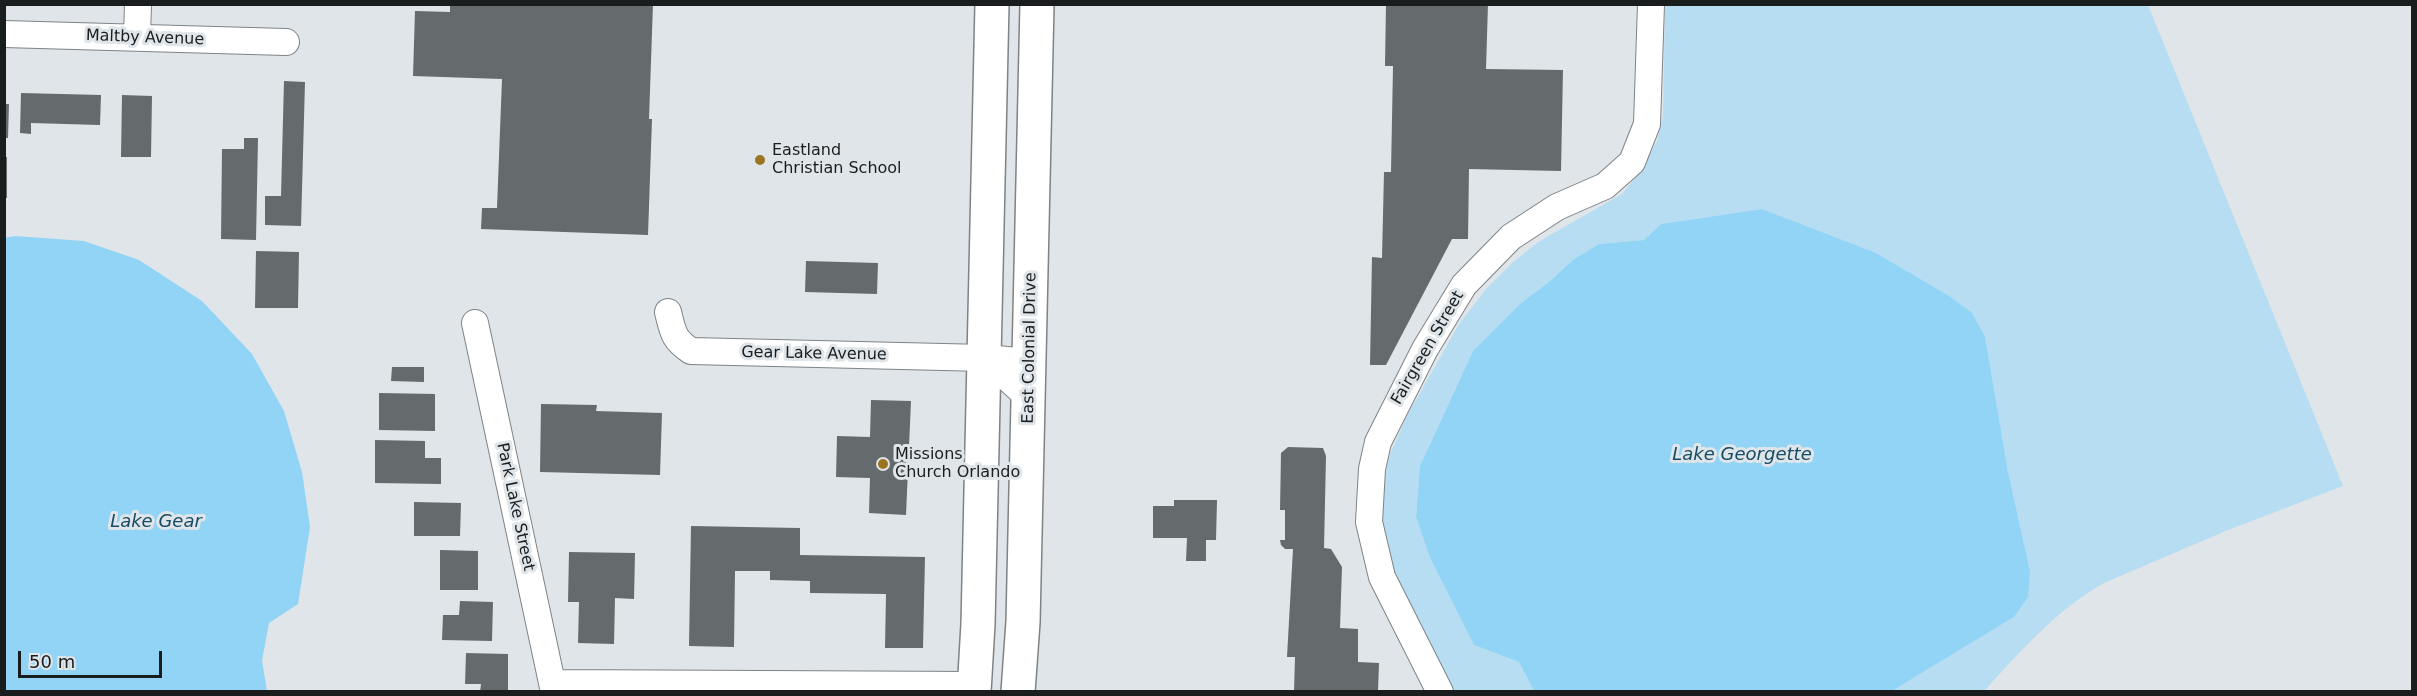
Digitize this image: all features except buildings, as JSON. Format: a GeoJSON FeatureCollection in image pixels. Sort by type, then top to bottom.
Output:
{"type":"FeatureCollection","features":[{"type":"Feature","properties":{"kind":"highway"},"geometry":{"type":"LineString","coordinates":[[976,689],[992,4]]}},
{"type":"Feature","properties":{"kind":"highway"},"geometry":{"type":"LineString","coordinates":[[1019,4],[1036,51]]}},
{"type":"Feature","properties":{"kind":"highway","name":"East Colonial Drive"},"geometry":{"type":"LineString","coordinates":[[1018,692],[1023,622],[1037,4]]}},
{"type":"Feature","properties":{"kind":"highway"},"geometry":{"type":"LineString","coordinates":[[978,624],[993,672],[1009,692]]}},
{"type":"Feature","properties":{"kind":"street"},"geometry":{"type":"LineString","coordinates":[[137,38],[138,4]]}},
{"type":"Feature","properties":{"kind":"street","name":"Fairgreen Street"},"geometry":{"type":"LineString","coordinates":[[1440,692],[1382,577],[1369,522],[1372,469],[1378,442],[1425,349],[1464,285],[1511,237],[1557,207],[1605,186],[1632,162],[1647,124],[1651,4]]}},
{"type":"Feature","properties":{"kind":"street","name":"Maltby Avenue"},"geometry":{"type":"LineString","coordinates":[[4,34],[286,42]]}},
{"type":"Feature","properties":{"kind":"street","name":"Gear Lake Avenue"},"geometry":{"type":"LineString","coordinates":[[668,312],[674,336],[678,342],[691,351],[985,358],[1030,362]]}},
{"type":"Feature","properties":{"kind":"street","name":"Park Lake Street"},"geometry":{"type":"LineString","coordinates":[[476,323],[553,687]]}},
{"type":"Feature","properties":{"kind":"street"},"geometry":{"type":"LineString","coordinates":[[985,358],[1029,398]]}},
{"type":"Feature","properties":{"kind":"street"},"geometry":{"type":"LineString","coordinates":[[553,687],[976,689]]}},
{"type":"Feature","properties":{"kind":"shaded area"},"geometry":{"type":"Polygon","coordinates":[[[1665,5],[2148,5],[2343,486],[2228,530],[2104,583],[2055,618],[1984,691],[1892,691],[2014,617],[2030,571],[2007,467],[1874,252],[1762,209],[1661,224],[1644,240],[1599,244],[1574,259],[1521,303],[1473,351],[1420,466],[1416,517],[1430,558],[1474,645],[1519,662],[1534,691],[1448,692],[1395,583],[1381,525],[1384,481],[1390,454],[1407,416],[1459,324],[1487,288],[1512,263],[1538,242],[1622,194],[1643,168],[1657,141],[1663,117],[1665,5]]]}},
{"type":"Feature","properties":{"kind":"water","name":"Lake Georgette"},"geometry":{"type":"Polygon","coordinates":[[[1762,209],[1874,252],[1949,296],[1972,313],[1985,337],[2007,467],[2030,571],[2028,597],[2014,617],[1892,691],[1534,691],[1519,662],[1474,645],[1430,558],[1416,517],[1420,466],[1473,351],[1521,303],[1574,259],[1599,244],[1644,240],[1661,224],[1762,209]]]}},
{"type":"Feature","properties":{"kind":"water","name":"Lake Gear"},"geometry":{"type":"Polygon","coordinates":[[[15,236],[84,241],[139,260],[202,301],[252,354],[284,411],[302,472],[310,527],[298,604],[269,623],[262,661],[267,691],[5,691],[4,238],[15,236]]]}},
{"type":"Feature","properties":{"kind":"place","name":"Eastland Christian School"},"geometry":{"type":"Point","coordinates":[760,160]}},
{"type":"Feature","properties":{"kind":"place","name":"Missions Church Orlando"},"geometry":{"type":"Point","coordinates":[883,464]}}]}
